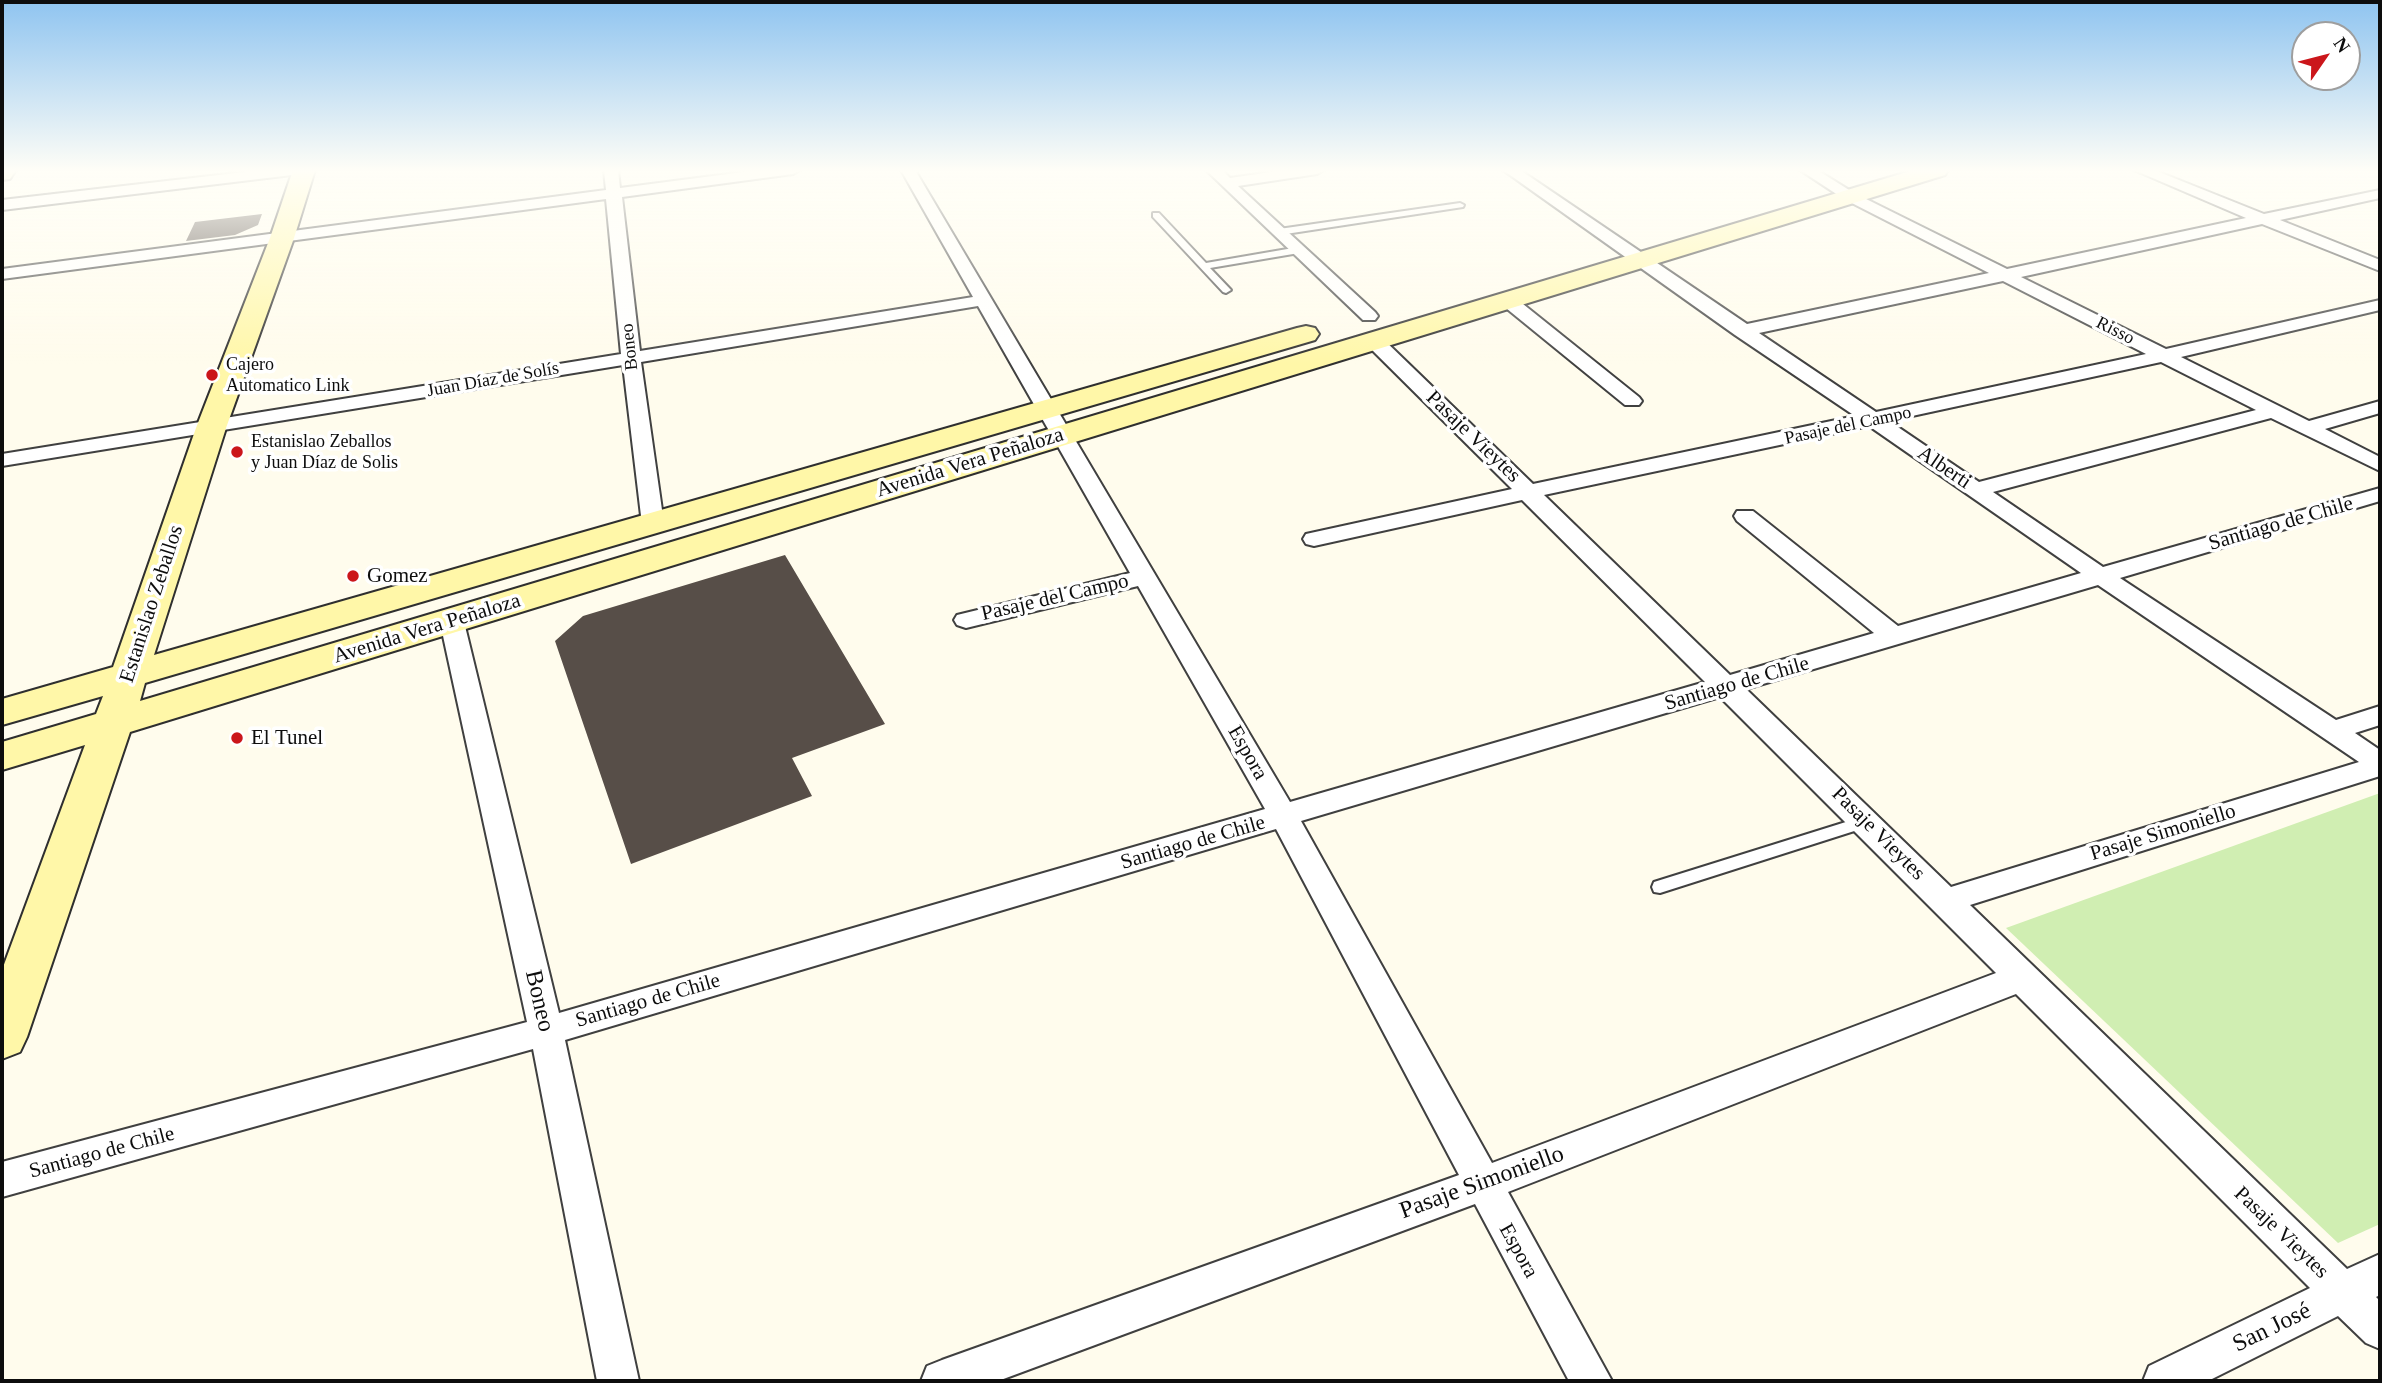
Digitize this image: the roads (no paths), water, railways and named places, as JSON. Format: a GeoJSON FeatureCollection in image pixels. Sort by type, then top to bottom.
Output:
{"type":"FeatureCollection","features":[{"type":"Feature","properties":{"kind":"main road","name":"Estanislao Zeballos"},"geometry":{"type":"LineString","coordinates":[[2,1037],[14,969],[113,723],[211,428],[283,235]]}},
{"type":"Feature","properties":{"kind":"main road","name":"Avenida Vera Peñaloza"},"geometry":{"type":"LineString","coordinates":[[2,756],[452,622],[1064,434],[1371,328],[1674,235]]}},
{"type":"Feature","properties":{"kind":"main road","name":"Avenida Vera Peñaloza"},"geometry":{"type":"LineString","coordinates":[[2,712],[1047,408],[1371,328],[1507,300],[1626,251]]}},
{"type":"Feature","properties":{"kind":"street"},"geometry":{"type":"LineString","coordinates":[[2,274],[308,235]]}},
{"type":"Feature","properties":{"kind":"street","name":"Boneo"},"geometry":{"type":"LineString","coordinates":[[618,235],[653,524]]}},
{"type":"Feature","properties":{"kind":"street","name":"Espora"},"geometry":{"type":"LineString","coordinates":[[946,235],[1284,817],[1591,1381]]}},
{"type":"Feature","properties":{"kind":"street","name":"Pasaje Vieytes"},"geometry":{"type":"LineString","coordinates":[[1282,235],[1528,490],[2020,978],[2380,1329]]}},
{"type":"Feature","properties":{"kind":"street","name":"Alberti"},"geometry":{"type":"LineString","coordinates":[[1602,235],[2380,764]]}},
{"type":"Feature","properties":{"kind":"street","name":"Risso"},"geometry":{"type":"LineString","coordinates":[[1932,235],[2008,276],[2380,465]]}},
{"type":"Feature","properties":{"kind":"street"},"geometry":{"type":"LineString","coordinates":[[1741,331],[2008,276],[2186,235]]}},
{"type":"Feature","properties":{"kind":"street"},"geometry":{"type":"LineString","coordinates":[[2301,235],[2380,266]]}},
{"type":"Feature","properties":{"kind":"street","name":"Juan Díaz de Solís"},"geometry":{"type":"LineString","coordinates":[[2,460],[985,300]]}},
{"type":"Feature","properties":{"kind":"street"},"geometry":{"type":"LineString","coordinates":[[1507,300],[1632,401]]}},
{"type":"Feature","properties":{"kind":"street","name":"Pasaje del Campo"},"geometry":{"type":"LineString","coordinates":[[1314,539],[1528,490],[2167,357],[2380,306]]}},
{"type":"Feature","properties":{"kind":"street"},"geometry":{"type":"LineString","coordinates":[[2306,428],[2380,407]]}},
{"type":"Feature","properties":{"kind":"street"},"geometry":{"type":"LineString","coordinates":[[1975,490],[2274,411]]}},
{"type":"Feature","properties":{"kind":"street","name":"Santiago de Chile"},"geometry":{"type":"LineString","coordinates":[[2,1180],[546,1031],[2380,494]]}},
{"type":"Feature","properties":{"kind":"street"},"geometry":{"type":"LineString","coordinates":[[1745,516],[1895,637]]}},
{"type":"Feature","properties":{"kind":"street","name":"Pasaje del Campo"},"geometry":{"type":"LineString","coordinates":[[966,620],[1144,577]]}},
{"type":"Feature","properties":{"kind":"street","name":"Boneo"},"geometry":{"type":"LineString","coordinates":[[452,622],[546,1031],[618,1381]]}},
{"type":"Feature","properties":{"kind":"street"},"geometry":{"type":"LineString","coordinates":[[2333,731],[2380,715]]}},
{"type":"Feature","properties":{"kind":"street","name":"Pasaje Simoniello"},"geometry":{"type":"LineString","coordinates":[[1945,901],[2380,764]]}},
{"type":"Feature","properties":{"kind":"street","name":"Pasaje Simoniello"},"geometry":{"type":"LineString","coordinates":[[942,1381],[1482,1184],[2020,978]]}},
{"type":"Feature","properties":{"kind":"street","name":"San José"},"geometry":{"type":"LineString","coordinates":[[2164,1381],[2380,1274]]}},
{"type":"Feature","properties":{"kind":"lane"},"geometry":{"type":"LineString","coordinates":[[1174,235],[1226,290]]}},
{"type":"Feature","properties":{"kind":"lane"},"geometry":{"type":"LineString","coordinates":[[1204,266],[1299,250]]}},
{"type":"Feature","properties":{"kind":"lane"},"geometry":{"type":"LineString","coordinates":[[1660,887],[1865,822]]}},
{"type":"Feature","properties":{"kind":"place","name":"Cajero Automatico Link"},"geometry":{"type":"Point","coordinates":[212,375]}},
{"type":"Feature","properties":{"kind":"place","name":"Estanislao Zeballos y Juan Díaz de Solis"},"geometry":{"type":"Point","coordinates":[237,452]}},
{"type":"Feature","properties":{"kind":"place","name":"Gomez"},"geometry":{"type":"Point","coordinates":[353,576]}},
{"type":"Feature","properties":{"kind":"place","name":"El Tunel"},"geometry":{"type":"Point","coordinates":[237,738]}}]}
